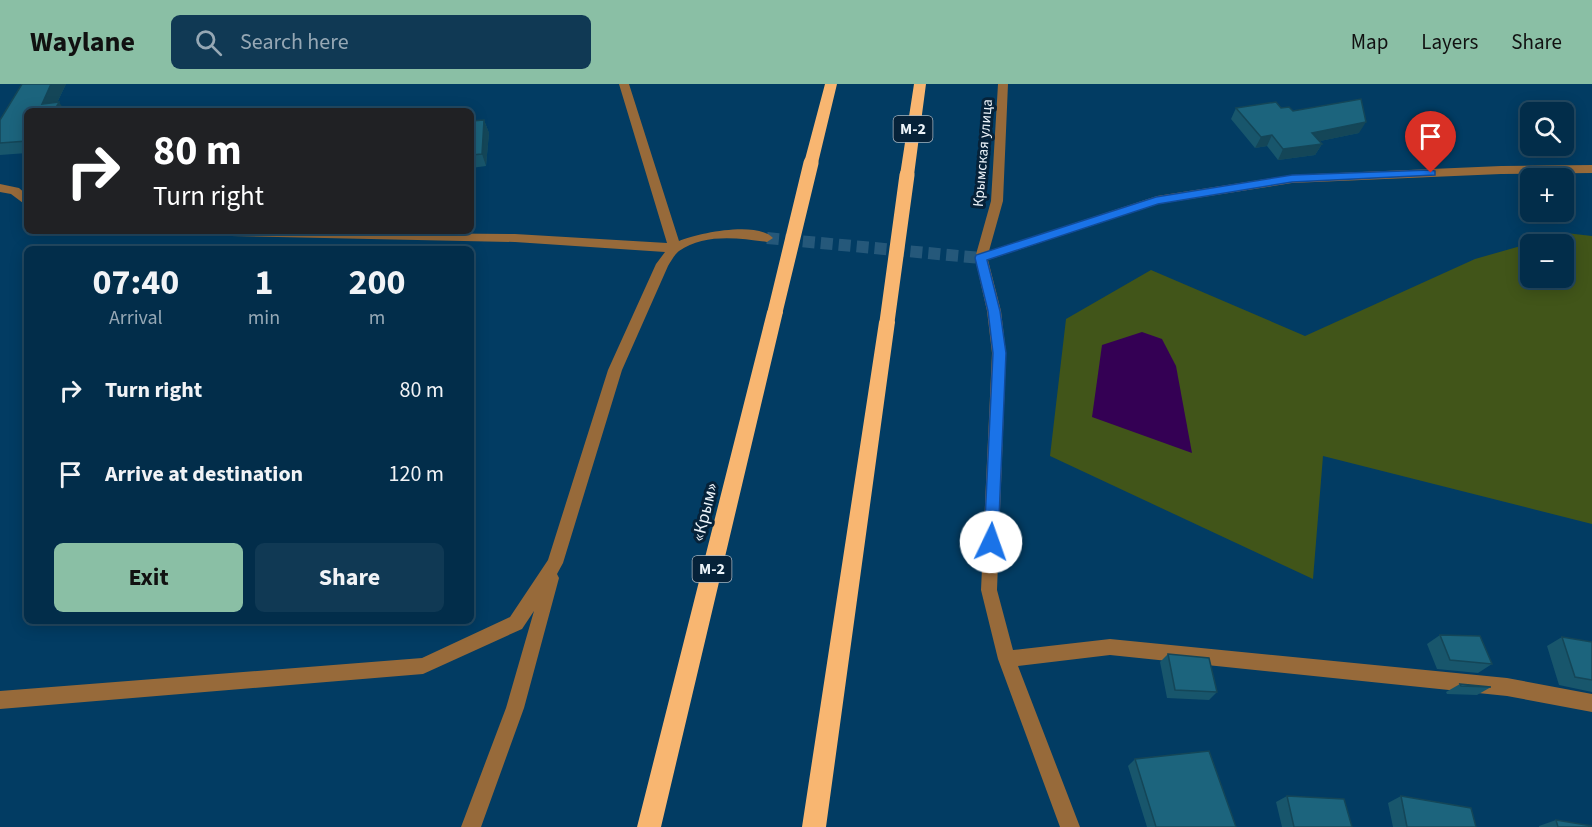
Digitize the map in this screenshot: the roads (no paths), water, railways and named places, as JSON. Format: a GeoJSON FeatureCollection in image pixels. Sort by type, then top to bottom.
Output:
{"type":"FeatureCollection","features":[{"type":"Feature","properties":{"kind":"highway","name":"«Крым»"},"geometry":{"type":"LineString","coordinates":[[650,827],[831,84]]}},
{"type":"Feature","properties":{"kind":"highway","name":"М-2"},"geometry":{"type":"LineString","coordinates":[[814,827],[920,84]]}},
{"type":"Feature","properties":{"kind":"street"},"geometry":{"type":"LineString","coordinates":[[624,84],[675,249]]}},
{"type":"Feature","properties":{"kind":"street","name":"Крымская улица"},"geometry":{"type":"LineString","coordinates":[[981,258],[997,201],[1003,84]]}},
{"type":"Feature","properties":{"kind":"street"},"geometry":{"type":"LineString","coordinates":[[1071,827],[1007,659],[989,590],[999,353],[994,311],[981,258],[1156,200],[1292,179],[1501,170],[1592,169]]}},
{"type":"Feature","properties":{"kind":"street"},"geometry":{"type":"LineString","coordinates":[[0,188],[15,191],[24,199]]}},
{"type":"Feature","properties":{"kind":"street"},"geometry":{"type":"LineString","coordinates":[[471,827],[515,708],[555,563],[615,370],[662,264],[675,249],[702,237],[735,233],[767,238]]}},
{"type":"Feature","properties":{"kind":"street"},"geometry":{"type":"LineString","coordinates":[[325,234],[514,238],[675,249]]}},
{"type":"Feature","properties":{"kind":"street"},"geometry":{"type":"LineString","coordinates":[[0,700],[423,666],[516,623],[555,563]]}},
{"type":"Feature","properties":{"kind":"street"},"geometry":{"type":"LineString","coordinates":[[1007,659],[1110,647],[1507,687],[1592,703]]}},
{"type":"Feature","properties":{"kind":"tunnel"},"geometry":{"type":"LineString","coordinates":[[767,238],[981,258]]}}]}
